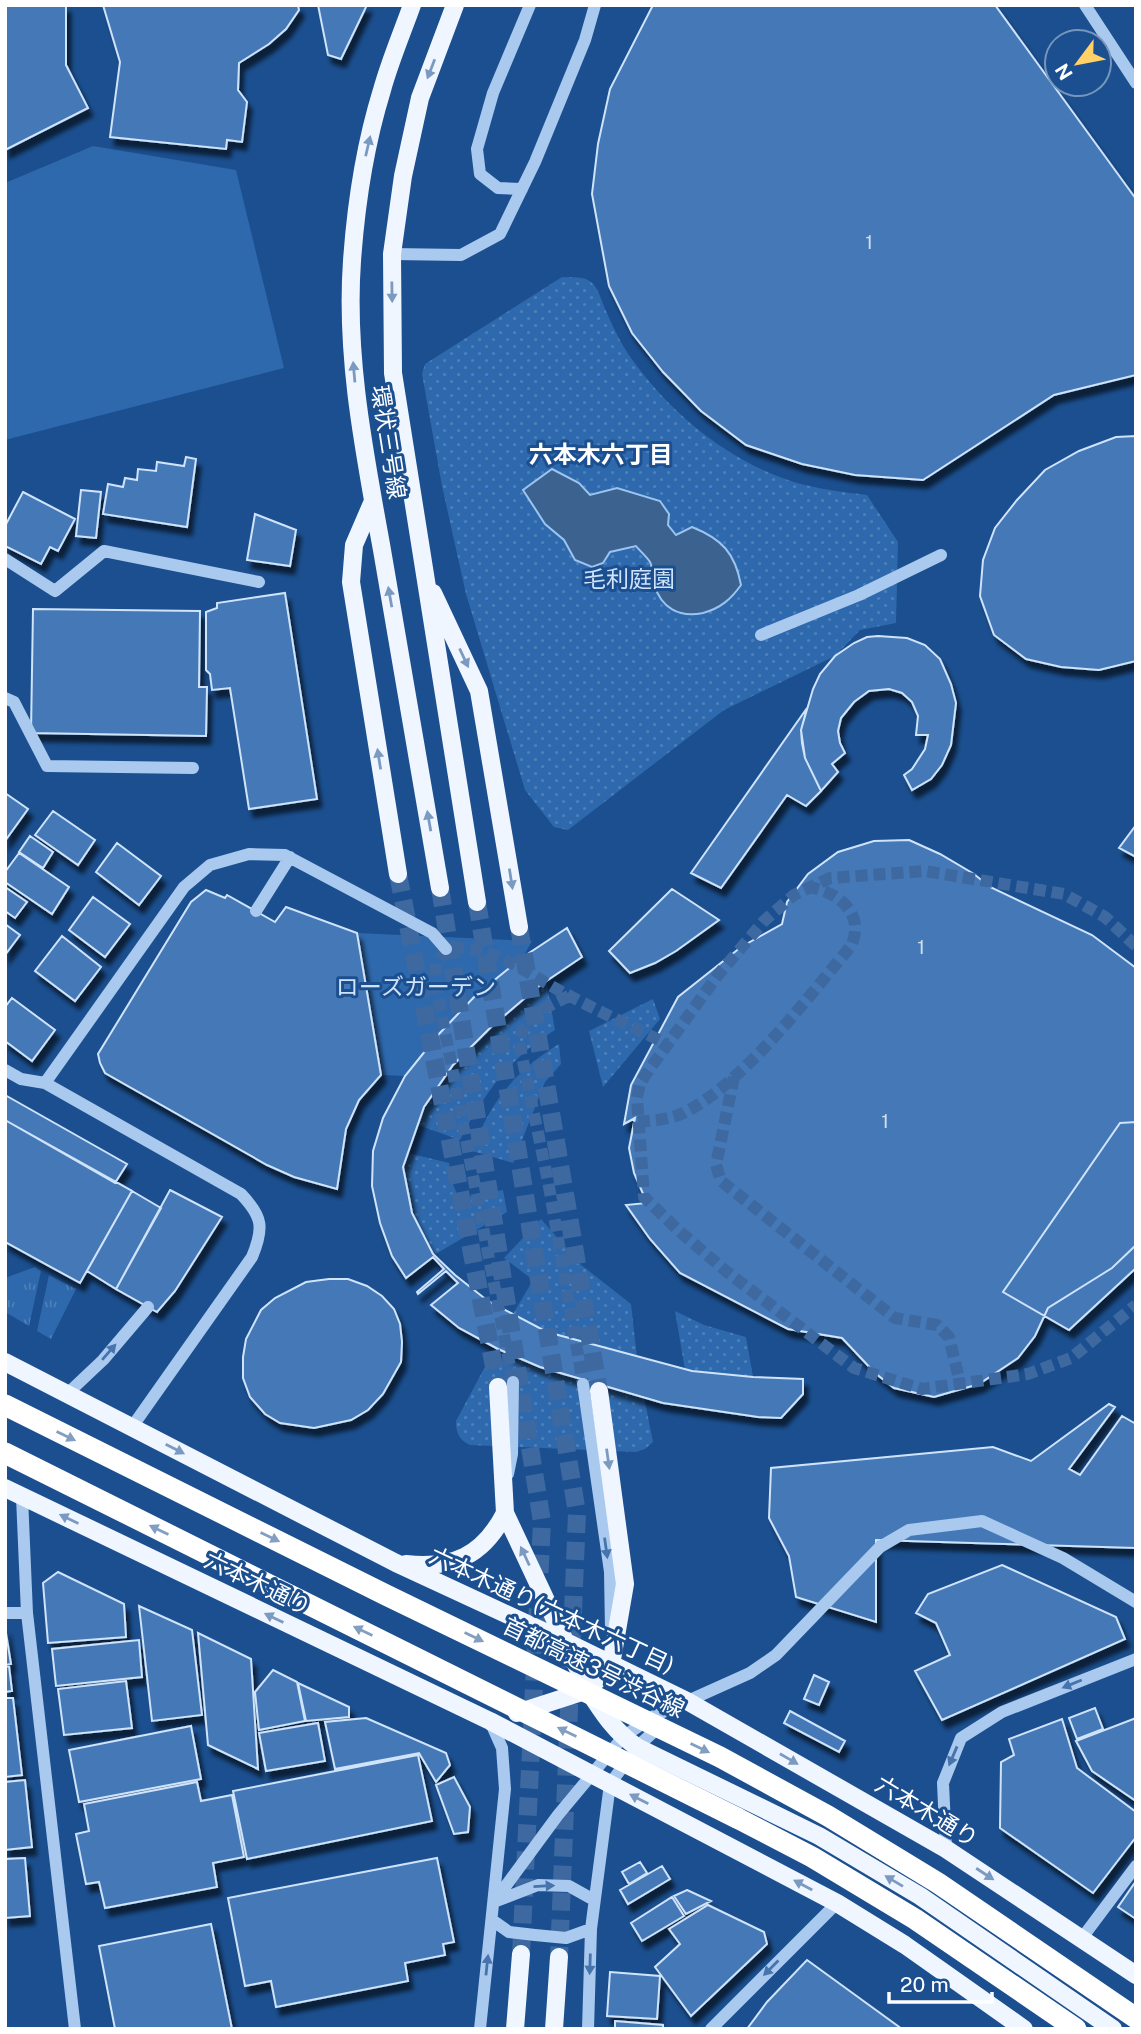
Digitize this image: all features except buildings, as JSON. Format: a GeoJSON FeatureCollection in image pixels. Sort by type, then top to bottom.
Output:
{"type":"FeatureCollection","features":[{"type":"Feature","properties":{"kind":"highway","name":"首都高速3号渋谷線"},"geometry":{"type":"LineString","coordinates":[[5,1405],[386,1595],[720,1757],[828,1816],[938,1883],[1136,2018]]}},
{"type":"Feature","properties":{"kind":"highway"},"geometry":{"type":"LineString","coordinates":[[5,1453],[693,1794],[801,1852],[915,1919],[1076,2029]]}},
{"type":"Feature","properties":{"kind":"main road","name":"環状三号線"},"geometry":{"type":"LineString","coordinates":[[412,5],[382,90],[366,153],[356,215],[351,325],[355,377],[373,500],[440,888]]}},
{"type":"Feature","properties":{"kind":"main road","name":"環状三号線"},"geometry":{"type":"LineString","coordinates":[[456,5],[420,98],[403,176],[392,254],[393,373],[477,902]]}},
{"type":"Feature","properties":{"kind":"main road"},"geometry":{"type":"LineString","coordinates":[[373,500],[354,545],[351,582],[398,874]]}},
{"type":"Feature","properties":{"kind":"main road"},"geometry":{"type":"LineString","coordinates":[[424,574],[479,691],[519,927]]}},
{"type":"Feature","properties":{"kind":"main road"},"geometry":{"type":"LineString","coordinates":[[5,1362],[396,1563],[428,1566],[455,1561],[471,1554],[486,1542],[505,1513]]}},
{"type":"Feature","properties":{"kind":"main road"},"geometry":{"type":"LineString","coordinates":[[505,1385],[505,1513],[588,1690],[605,1717],[630,1742],[819,1836],[920,1896],[1114,2029]]}},
{"type":"Feature","properties":{"kind":"main road"},"geometry":{"type":"LineString","coordinates":[[491,1721],[588,1690],[611,1665],[625,1584],[591,1387]]}},
{"type":"Feature","properties":{"kind":"main road","name":"六本木通り"},"geometry":{"type":"LineString","coordinates":[[5,1488],[491,1721]]}},
{"type":"Feature","properties":{"kind":"main road","name":"六本木通り(六本木六丁目)"},"geometry":{"type":"LineString","coordinates":[[396,1563],[687,1701]]}},
{"type":"Feature","properties":{"kind":"main road","name":"六本木通り"},"geometry":{"type":"LineString","coordinates":[[687,1701],[946,1849],[1136,1975]]}},
{"type":"Feature","properties":{"kind":"main road"},"geometry":{"type":"LineString","coordinates":[[491,1721],[837,1903],[905,1945],[1024,2029]]}},
{"type":"Feature","properties":{"kind":"main road"},"geometry":{"type":"LineString","coordinates":[[515,2029],[521,1954]]}},
{"type":"Feature","properties":{"kind":"main road"},"geometry":{"type":"LineString","coordinates":[[554,2029],[559,1957]]}},
{"type":"Feature","properties":{"kind":"street"},"geometry":{"type":"LineString","coordinates":[[522,189],[498,188],[480,174],[477,149],[493,93],[530,5]]}},
{"type":"Feature","properties":{"kind":"street"},"geometry":{"type":"LineString","coordinates":[[392,254],[461,255],[500,234],[585,40],[595,5]]}},
{"type":"Feature","properties":{"kind":"street"},"geometry":{"type":"LineString","coordinates":[[1085,5],[1136,83]]}},
{"type":"Feature","properties":{"kind":"street"},"geometry":{"type":"LineString","coordinates":[[5,559],[55,591],[104,551],[259,582]]}},
{"type":"Feature","properties":{"kind":"street"},"geometry":{"type":"LineString","coordinates":[[761,635],[859,595],[941,555]]}},
{"type":"Feature","properties":{"kind":"street"},"geometry":{"type":"LineString","coordinates":[[5,698],[13,702],[47,766],[193,768]]}},
{"type":"Feature","properties":{"kind":"street"},"geometry":{"type":"LineString","coordinates":[[45,1083],[184,887],[210,865],[249,854],[290,857],[432,933],[446,949]]}},
{"type":"Feature","properties":{"kind":"street"},"geometry":{"type":"LineString","coordinates":[[256,911],[290,857]]}},
{"type":"Feature","properties":{"kind":"street"},"geometry":{"type":"LineString","coordinates":[[5,1070],[21,1079],[45,1083],[241,1194],[254,1207],[259,1219],[261,1232],[252,1257],[132,1427]]}},
{"type":"Feature","properties":{"kind":"street"},"geometry":{"type":"LineString","coordinates":[[67,1394],[103,1360],[148,1307]]}},
{"type":"Feature","properties":{"kind":"street"},"geometry":{"type":"LineString","coordinates":[[591,1387],[610,1572],[611,1665]]}},
{"type":"Feature","properties":{"kind":"street"},"geometry":{"type":"LineString","coordinates":[[22,1497],[27,1613],[75,2029]]}},
{"type":"Feature","properties":{"kind":"street"},"geometry":{"type":"LineString","coordinates":[[494,1902],[590,1774],[630,1742],[652,1717],[750,1673],[776,1655],[880,1547],[909,1531],[982,1521],[1063,1558],[1136,1602]]}},
{"type":"Feature","properties":{"kind":"street"},"geometry":{"type":"LineString","coordinates":[[5,1613],[27,1613]]}},
{"type":"Feature","properties":{"kind":"street"},"geometry":{"type":"LineString","coordinates":[[946,1849],[943,1783],[961,1738],[1002,1712],[1136,1659]]}},
{"type":"Feature","properties":{"kind":"street"},"geometry":{"type":"LineString","coordinates":[[480,2029],[505,1770],[502,1748],[491,1721]]}},
{"type":"Feature","properties":{"kind":"street"},"geometry":{"type":"LineString","coordinates":[[588,2029],[591,1929],[602,1836],[610,1784],[630,1742]]}},
{"type":"Feature","properties":{"kind":"street"},"geometry":{"type":"LineString","coordinates":[[1082,1938],[1136,1866]]}},
{"type":"Feature","properties":{"kind":"street"},"geometry":{"type":"LineString","coordinates":[[494,1902],[538,1885],[569,1886],[594,1900]]}},
{"type":"Feature","properties":{"kind":"street"},"geometry":{"type":"LineString","coordinates":[[711,2029],[837,1903]]}},
{"type":"Feature","properties":{"kind":"street"},"geometry":{"type":"LineString","coordinates":[[492,1920],[509,1932],[566,1938],[591,1929]]}},
{"type":"Feature","properties":{"kind":"green space"},"geometry":{"type":"Polygon","coordinates":[[[93,146],[236,170],[284,368],[5,440],[5,183],[93,146]]]}},
{"type":"Feature","properties":{"kind":"green space","name":"毛利庭園"},"geometry":{"type":"Polygon","coordinates":[[[562,277],[589,280],[598,292],[617,335],[631,358],[664,398],[703,433],[746,462],[770,473],[812,487],[867,495],[898,542],[896,623],[860,630],[835,656],[724,710],[568,830],[554,827],[525,790],[466,594],[442,486],[422,374],[425,364],[562,277]]]}},
{"type":"Feature","properties":{"kind":"green space","name":"ローズガーデン"},"geometry":{"type":"Polygon","coordinates":[[[357,933],[532,941],[523,957],[438,1035],[405,1076],[381,1075],[357,933]]]}},
{"type":"Feature","properties":{"kind":"green space"},"geometry":{"type":"Polygon","coordinates":[[[546,980],[555,1030],[511,1065],[489,1092],[460,1140],[418,1125],[440,1085],[472,1045],[509,1009],[546,980]]]}},
{"type":"Feature","properties":{"kind":"green space"},"geometry":{"type":"Polygon","coordinates":[[[653,999],[660,1019],[603,1087],[589,1031],[653,999]]]}},
{"type":"Feature","properties":{"kind":"green space"},"geometry":{"type":"Polygon","coordinates":[[[559,1044],[561,1064],[545,1082],[513,1163],[472,1151],[487,1117],[506,1089],[529,1065],[559,1044]]]}},
{"type":"Feature","properties":{"kind":"green space"},"geometry":{"type":"Polygon","coordinates":[[[408,1153],[449,1163],[452,1182],[459,1199],[503,1190],[507,1212],[434,1255],[410,1206],[405,1179],[408,1153]]]}},
{"type":"Feature","properties":{"kind":"green space"},"geometry":{"type":"Polygon","coordinates":[[[541,1219],[580,1264],[631,1304],[637,1358],[547,1332],[513,1314],[533,1280],[504,1258],[541,1219]]]}},
{"type":"Feature","properties":{"kind":"green space"},"geometry":{"type":"Polygon","coordinates":[[[35,1267],[41,1271],[29,1326],[5,1312],[5,1278],[35,1267]]]}},
{"type":"Feature","properties":{"kind":"green space"},"geometry":{"type":"Polygon","coordinates":[[[49,1275],[76,1289],[51,1339],[37,1331],[49,1275]]]}},
{"type":"Feature","properties":{"kind":"green space"},"geometry":{"type":"Polygon","coordinates":[[[675,1311],[704,1325],[746,1337],[753,1377],[685,1370],[675,1311]]]}},
{"type":"Feature","properties":{"kind":"green space"},"geometry":{"type":"Polygon","coordinates":[[[495,1348],[540,1367],[644,1397],[653,1442],[636,1452],[466,1443],[459,1436],[456,1421],[495,1348]]]}},
{"type":"Feature","properties":{"kind":"shaded area"},"geometry":{"type":"Polygon","coordinates":[[[552,469],[579,483],[590,495],[617,488],[660,501],[669,514],[668,525],[676,535],[692,527],[726,548],[735,564],[741,585],[720,606],[703,613],[686,614],[672,609],[661,599],[654,584],[650,562],[636,546],[610,552],[603,563],[592,567],[575,560],[564,540],[545,524],[523,490],[552,469]]]}},
{"type":"Feature","properties":{"kind":"tunnel"},"geometry":{"type":"LineString","coordinates":[[1136,946],[1105,917],[1064,894],[925,871],[830,878],[794,895],[764,921],[718,975],[651,1067],[640,1083],[637,1098],[644,1197],[727,1272],[854,1368],[922,1389],[1028,1374],[1071,1358],[1136,1305]]}},
{"type":"Feature","properties":{"kind":"tunnel"},"geometry":{"type":"LineString","coordinates":[[398,874],[498,1387]]}},
{"type":"Feature","properties":{"kind":"tunnel"},"geometry":{"type":"LineString","coordinates":[[638,1122],[680,1115],[730,1081],[774,1037],[851,946],[855,934],[852,914],[839,899],[819,889],[808,887]]}},
{"type":"Feature","properties":{"kind":"tunnel"},"geometry":{"type":"LineString","coordinates":[[440,888],[542,1522],[521,1954]]}},
{"type":"Feature","properties":{"kind":"tunnel"},"geometry":{"type":"LineString","coordinates":[[477,902],[577,1513],[559,1957]]}},
{"type":"Feature","properties":{"kind":"tunnel"},"geometry":{"type":"LineString","coordinates":[[519,927],[599,1391]]}},
{"type":"Feature","properties":{"kind":"tunnel"},"geometry":{"type":"LineString","coordinates":[[513,1382],[435,980],[436,963],[446,949],[463,948],[495,956],[667,1044]]}},
{"type":"Feature","properties":{"kind":"tunnel"},"geometry":{"type":"LineString","coordinates":[[569,996],[537,1013],[526,1025],[519,1042],[548,1181],[583,1384]]}},
{"type":"Feature","properties":{"kind":"tunnel"},"geometry":{"type":"LineString","coordinates":[[734,1077],[716,1165],[721,1181],[895,1318],[937,1325],[949,1337],[960,1383]]}},
{"type":"Feature","properties":{"kind":"district","name":"六本木六丁目"},"geometry":{"type":"Point","coordinates":[601,454]}}]}
